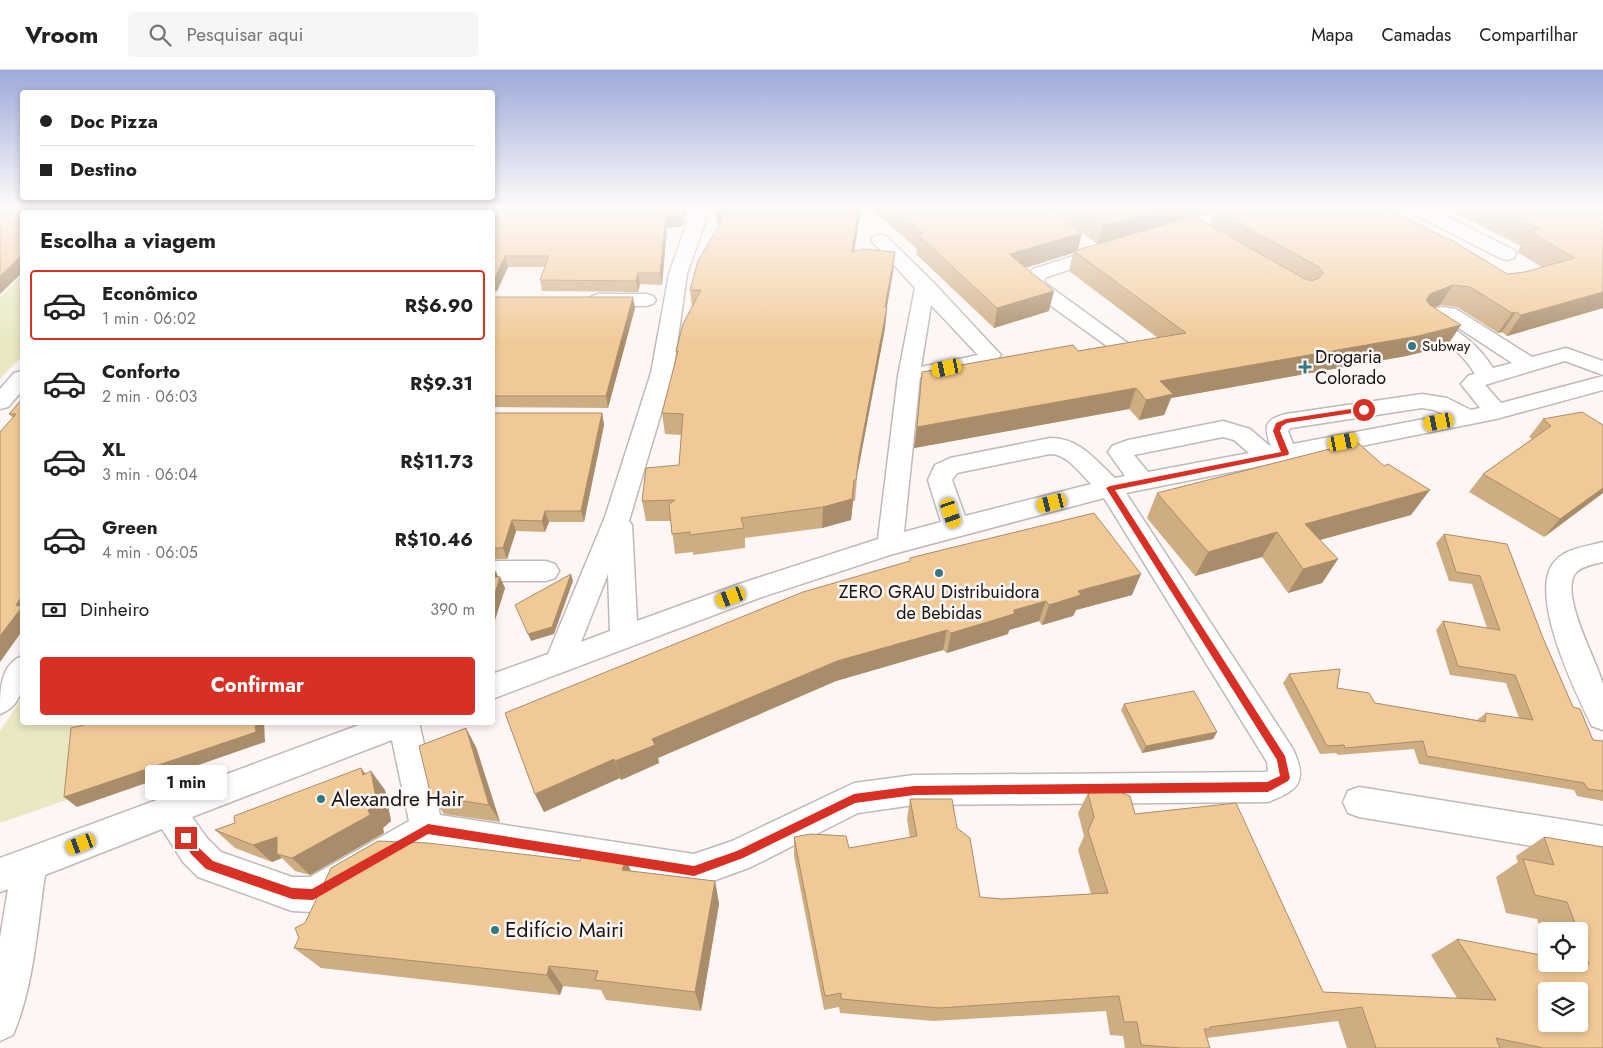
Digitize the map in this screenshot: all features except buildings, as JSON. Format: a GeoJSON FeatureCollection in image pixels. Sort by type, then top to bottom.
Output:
{"type":"FeatureCollection","features":[{"type":"Feature","properties":{"kind":"street"},"geometry":{"type":"LineString","coordinates":[[559,661],[618,517],[662,372],[678,274],[685,254]]}},
{"type":"Feature","properties":{"kind":"street"},"geometry":{"type":"LineString","coordinates":[[894,254],[990,355],[985,360],[909,376]]}},
{"type":"Feature","properties":{"kind":"street"},"geometry":{"type":"LineString","coordinates":[[1078,254],[1040,273],[1034,279],[1036,286],[1122,348]]}},
{"type":"Feature","properties":{"kind":"street"},"geometry":{"type":"LineString","coordinates":[[890,545],[909,376],[925,285]]}},
{"type":"Feature","properties":{"kind":"street"},"geometry":{"type":"LineString","coordinates":[[579,300],[646,300]]}},
{"type":"Feature","properties":{"kind":"street"},"geometry":{"type":"LineString","coordinates":[[1488,378],[1474,355],[1460,342],[1426,320],[1441,313],[1449,313],[1529,365]]}},
{"type":"Feature","properties":{"kind":"street"},"geometry":{"type":"LineString","coordinates":[[0,402],[20,380]]}},
{"type":"Feature","properties":{"kind":"street"},"geometry":{"type":"LineString","coordinates":[[495,686],[749,590],[890,545],[1110,488],[1496,412],[1603,383]]}},
{"type":"Feature","properties":{"kind":"street"},"geometry":{"type":"LineString","coordinates":[[1142,482],[1120,452],[1128,448],[1223,429],[1233,429],[1276,455]]}},
{"type":"Feature","properties":{"kind":"street"},"geometry":{"type":"LineString","coordinates":[[169,812],[194,850],[210,865],[292,894],[313,895],[428,828],[694,871],[739,855],[854,798],[914,790],[1268,787],[1285,778],[1282,759],[1110,488],[1072,452],[1063,446],[1050,446],[950,466],[943,472],[940,480],[956,528]]}},
{"type":"Feature","properties":{"kind":"street"},"geometry":{"type":"LineString","coordinates":[[618,517],[624,637]]}},
{"type":"Feature","properties":{"kind":"street"},"geometry":{"type":"LineString","coordinates":[[1595,560],[1565,568],[1559,578],[1559,596],[1563,618],[1580,665],[1603,717]]}},
{"type":"Feature","properties":{"kind":"street"},"geometry":{"type":"LineString","coordinates":[[495,572],[546,571]]}},
{"type":"Feature","properties":{"kind":"street"},"geometry":{"type":"LineString","coordinates":[[0,700],[20,671]]}},
{"type":"Feature","properties":{"kind":"street"},"geometry":{"type":"LineString","coordinates":[[0,1022],[14,964],[14,870],[396,725]]}},
{"type":"Feature","properties":{"kind":"street"},"geometry":{"type":"LineString","coordinates":[[405,725],[428,828]]}},
{"type":"Feature","properties":{"kind":"street"},"geometry":{"type":"LineString","coordinates":[[1359,802],[1603,842]]}},
{"type":"Feature","properties":{"kind":"lane"},"geometry":{"type":"LineString","coordinates":[[1496,412],[1472,384],[1477,380],[1566,354],[1603,368]]}},
{"type":"Feature","properties":{"kind":"green space"},"geometry":{"type":"Polygon","coordinates":[[[20,278],[20,358],[0,379],[0,297],[20,278]]]}},
{"type":"Feature","properties":{"kind":"green space"},"geometry":{"type":"Polygon","coordinates":[[[20,701],[20,725],[108,725],[69,799],[0,823],[0,731],[20,701]]]}},
{"type":"Feature","properties":{"kind":"place","name":"Subway"},"geometry":{"type":"Point","coordinates":[1412,346]}},
{"type":"Feature","properties":{"kind":"place","name":"Drogaria Colorado"},"geometry":{"type":"Point","coordinates":[1305,367]}},
{"type":"Feature","properties":{"kind":"place","name":"ZERO GRAU Distribuidora de Bebidas"},"geometry":{"type":"Point","coordinates":[939,573]}},
{"type":"Feature","properties":{"kind":"place","name":"Alexandre Hair"},"geometry":{"type":"Point","coordinates":[321,799]}},
{"type":"Feature","properties":{"kind":"place","name":"Edifício Mairi"},"geometry":{"type":"Point","coordinates":[495,930]}},
{"type":"Feature","properties":{"kind":"route"},"geometry":{"type":"LineString","coordinates":[[186,838],[194,850],[210,865],[292,894],[313,895],[428,828],[694,871],[739,855],[854,798],[914,790],[1268,787],[1285,778],[1282,759],[1110,488],[1285,453],[1277,431],[1278,425],[1286,421],[1364,410]]}}]}
